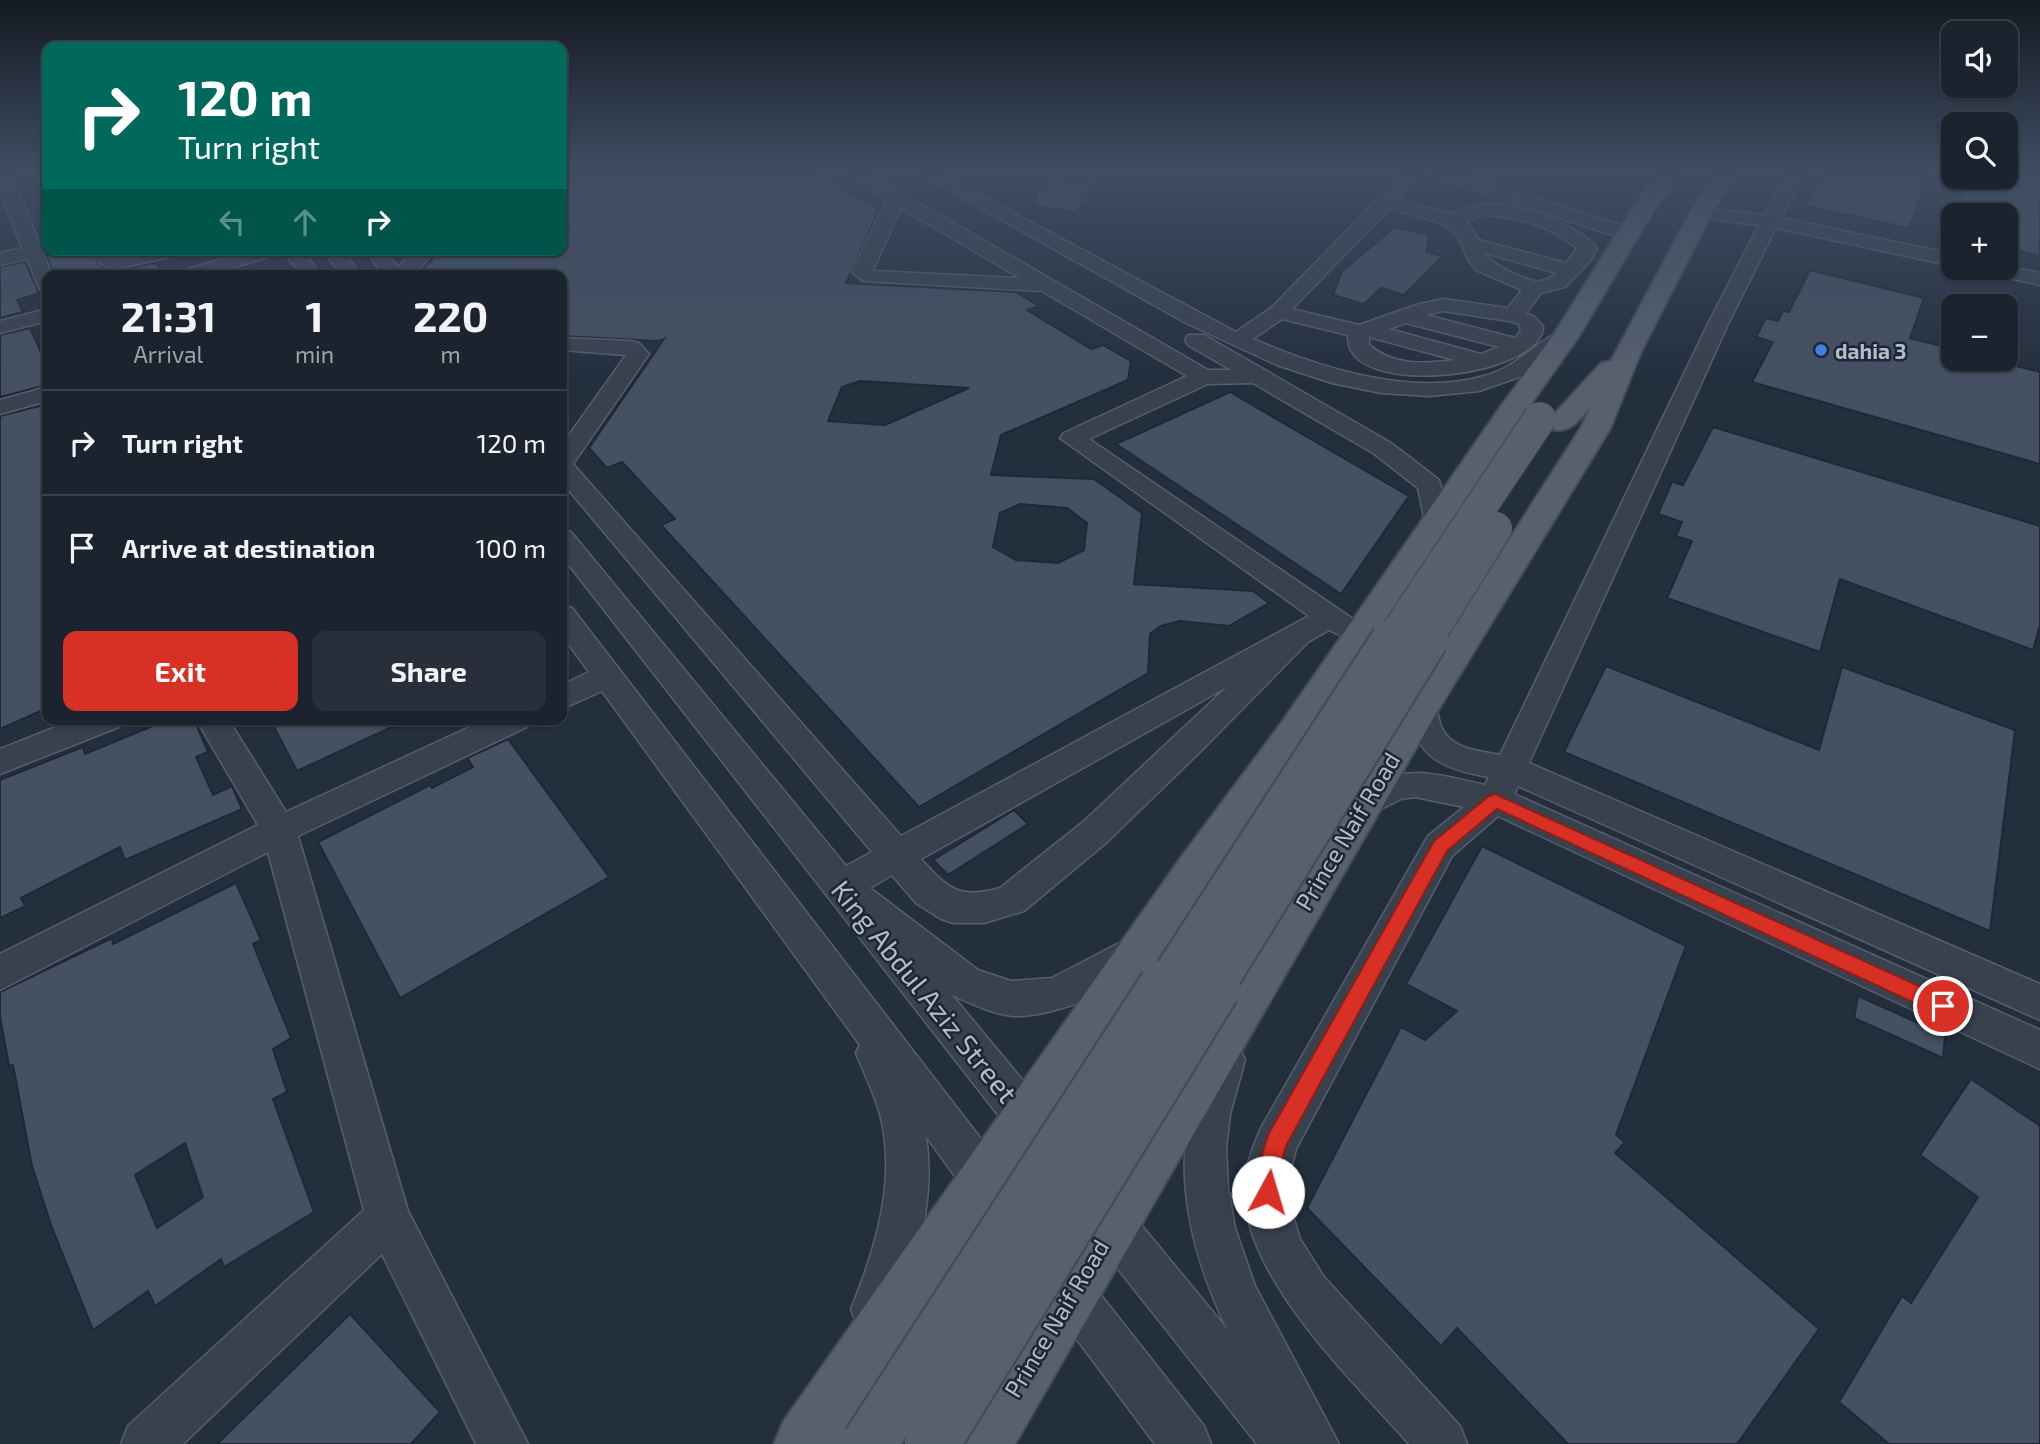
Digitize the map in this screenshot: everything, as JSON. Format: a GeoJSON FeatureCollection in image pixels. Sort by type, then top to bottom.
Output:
{"type":"FeatureCollection","features":[{"type":"Feature","properties":{"kind":"main road"},"geometry":{"type":"LineString","coordinates":[[815,1429],[1197,869],[1296,732],[1345,627],[1438,522],[1566,336],[1625,240]]}},
{"type":"Feature","properties":{"kind":"main road","name":"Prince Naif Road"},"geometry":{"type":"LineString","coordinates":[[981,1444],[1421,707],[1595,429],[1628,352],[1687,240]]}},
{"type":"Feature","properties":{"kind":"main road"},"geometry":{"type":"LineString","coordinates":[[932,1444],[1550,421],[1566,336]]}},
{"type":"Feature","properties":{"kind":"main road"},"geometry":{"type":"LineString","coordinates":[[869,1444],[1430,582],[1550,421],[1628,352]]}},
{"type":"Feature","properties":{"kind":"main road"},"geometry":{"type":"LineString","coordinates":[[1197,869],[1184,905],[1181,929],[1192,941],[1207,948],[1225,952],[1246,943],[1297,912]]}},
{"type":"Feature","properties":{"kind":"street"},"geometry":{"type":"LineString","coordinates":[[28,240],[42,275]]}},
{"type":"Feature","properties":{"kind":"street"},"geometry":{"type":"LineString","coordinates":[[873,240],[862,272],[870,277],[1048,286]]}},
{"type":"Feature","properties":{"kind":"street"},"geometry":{"type":"LineString","coordinates":[[981,240],[1048,286],[1204,377]]}},
{"type":"Feature","properties":{"kind":"street"},"geometry":{"type":"LineString","coordinates":[[1007,240],[1172,326],[1382,448],[1430,485],[1438,522]]}},
{"type":"Feature","properties":{"kind":"street"},"geometry":{"type":"LineString","coordinates":[[1022,240],[1238,340],[1313,370],[1356,381],[1420,389],[1481,384],[1535,361],[1566,336]]}},
{"type":"Feature","properties":{"kind":"street"},"geometry":{"type":"LineString","coordinates":[[1238,340],[1278,312],[1348,240]]}},
{"type":"Feature","properties":{"kind":"street"},"geometry":{"type":"LineString","coordinates":[[1471,240],[1478,261],[1483,266],[1534,288],[1558,283],[1577,264],[1587,248],[1580,240]]}},
{"type":"Feature","properties":{"kind":"street"},"geometry":{"type":"LineString","coordinates":[[1442,1444],[1308,1293],[1281,1250],[1269,1210],[1267,1175],[1276,1143],[1440,846],[1503,785],[1759,240]]}},
{"type":"Feature","properties":{"kind":"street"},"geometry":{"type":"LineString","coordinates":[[1860,240],[1941,257]]}},
{"type":"Feature","properties":{"kind":"street"},"geometry":{"type":"LineString","coordinates":[[1474,244],[1577,264]]}},
{"type":"Feature","properties":{"kind":"street"},"geometry":{"type":"LineString","coordinates":[[0,259],[32,252]]}},
{"type":"Feature","properties":{"kind":"street"},"geometry":{"type":"LineString","coordinates":[[106,256],[115,263],[149,256]]}},
{"type":"Feature","properties":{"kind":"street"},"geometry":{"type":"LineString","coordinates":[[205,270],[255,256]]}},
{"type":"Feature","properties":{"kind":"street"},"geometry":{"type":"LineString","coordinates":[[297,256],[307,270]]}},
{"type":"Feature","properties":{"kind":"street"},"geometry":{"type":"LineString","coordinates":[[337,256],[347,270]]}},
{"type":"Feature","properties":{"kind":"street"},"geometry":{"type":"LineString","coordinates":[[379,256],[390,270]]}},
{"type":"Feature","properties":{"kind":"street"},"geometry":{"type":"LineString","coordinates":[[406,270],[421,256]]}},
{"type":"Feature","properties":{"kind":"street"},"geometry":{"type":"LineString","coordinates":[[2018,274],[2040,279]]}},
{"type":"Feature","properties":{"kind":"street"},"geometry":{"type":"LineString","coordinates":[[1513,315],[1534,288]]}},
{"type":"Feature","properties":{"kind":"street"},"geometry":{"type":"LineString","coordinates":[[1278,312],[1364,331],[1423,309],[1443,305],[1513,315],[1526,320],[1532,326],[1532,332],[1518,346],[1483,362],[1436,370],[1390,365],[1364,354],[1358,347],[1364,331]]}},
{"type":"Feature","properties":{"kind":"street"},"geometry":{"type":"LineString","coordinates":[[0,327],[42,316]]}},
{"type":"Feature","properties":{"kind":"street"},"geometry":{"type":"LineString","coordinates":[[1407,317],[1518,346]]}},
{"type":"Feature","properties":{"kind":"street"},"geometry":{"type":"LineString","coordinates":[[567,344],[631,348],[638,354],[567,457]]}},
{"type":"Feature","properties":{"kind":"street"},"geometry":{"type":"LineString","coordinates":[[1284,392],[1307,393],[1318,390],[1323,384],[1321,376],[1313,370]]}},
{"type":"Feature","properties":{"kind":"street"},"geometry":{"type":"LineString","coordinates":[[1256,376],[1243,374],[1204,377],[1072,438],[1345,627]]}},
{"type":"Feature","properties":{"kind":"street"},"geometry":{"type":"LineString","coordinates":[[0,407],[42,395]]}},
{"type":"Feature","properties":{"kind":"street"},"geometry":{"type":"LineString","coordinates":[[567,470],[897,856],[929,892],[954,908],[984,908],[1012,900],[1095,832],[1192,741],[1296,636]]}},
{"type":"Feature","properties":{"kind":"street","name":"King Abdul Aziz Street"},"geometry":{"type":"LineString","coordinates":[[567,544],[1289,1444]]}},
{"type":"Feature","properties":{"kind":"street"},"geometry":{"type":"LineString","coordinates":[[567,622],[985,1181],[1186,1444]]}},
{"type":"Feature","properties":{"kind":"street"},"geometry":{"type":"LineString","coordinates":[[1145,948],[1067,992],[1042,999],[1018,1000],[986,993],[964,982],[841,886],[1296,636],[1345,627]]}},
{"type":"Feature","properties":{"kind":"street"},"geometry":{"type":"LineString","coordinates":[[567,696],[607,676]]}},
{"type":"Feature","properties":{"kind":"street"},"geometry":{"type":"LineString","coordinates":[[1421,707],[1429,737],[1439,748],[1455,758],[1477,764],[1503,785],[2040,1050]]}},
{"type":"Feature","properties":{"kind":"street"},"geometry":{"type":"LineString","coordinates":[[0,762],[93,725]]}},
{"type":"Feature","properties":{"kind":"street"},"geometry":{"type":"LineString","coordinates":[[216,725],[279,830],[388,1218],[503,1444]]}},
{"type":"Feature","properties":{"kind":"street"},"geometry":{"type":"LineString","coordinates":[[0,972],[279,830],[503,725]]}},
{"type":"Feature","properties":{"kind":"street"},"geometry":{"type":"LineString","coordinates":[[1365,804],[1394,788],[1415,784],[1503,785],[2040,1002]]}},
{"type":"Feature","properties":{"kind":"street"},"geometry":{"type":"LineString","coordinates":[[1239,1014],[1212,1105],[1205,1146],[1205,1183],[1210,1219],[1232,1293],[1314,1444]]}},
{"type":"Feature","properties":{"kind":"street"},"geometry":{"type":"LineString","coordinates":[[815,1429],[886,1281],[900,1234],[907,1193],[907,1154],[903,1121],[862,1016]]}},
{"type":"Feature","properties":{"kind":"street"},"geometry":{"type":"LineString","coordinates":[[146,1444],[388,1218]]}},
{"type":"Feature","properties":{"kind":"building"},"geometry":{"type":"Polygon","coordinates":[[[567,240],[865,240],[846,283],[1016,292],[1039,306],[1027,310],[1091,349],[1103,345],[1131,361],[1128,380],[1001,435],[991,475],[1094,479],[1142,513],[1134,584],[1253,591],[1269,603],[1229,626],[1180,621],[1161,626],[1150,634],[1148,673],[919,807],[661,525],[675,519],[622,462],[607,468],[589,448],[664,339],[658,341],[567,336],[567,270],[422,270],[435,256],[567,256],[567,240]],[[860,381],[842,387],[828,421],[885,425],[969,388],[860,381]],[[1020,504],[1000,513],[993,547],[1016,560],[1058,563],[1084,550],[1087,523],[1067,508],[1020,504]]]}},
{"type":"Feature","properties":{"kind":"building"},"geometry":{"type":"Polygon","coordinates":[[[1379,240],[1428,240],[1426,252],[1443,256],[1404,295],[1381,288],[1364,304],[1333,295],[1342,271],[1379,240]]]}},
{"type":"Feature","properties":{"kind":"building"},"geometry":{"type":"Polygon","coordinates":[[[2018,240],[2040,240],[2040,256],[2018,251],[2018,240]]]}},
{"type":"Feature","properties":{"kind":"building"},"geometry":{"type":"Polygon","coordinates":[[[47,256],[95,256],[99,265],[112,270],[52,270],[47,256]]]}},
{"type":"Feature","properties":{"kind":"building"},"geometry":{"type":"Polygon","coordinates":[[[25,262],[39,293],[17,300],[23,312],[0,318],[0,267],[25,262]]]}},
{"type":"Feature","properties":{"kind":"building"},"geometry":{"type":"Polygon","coordinates":[[[155,263],[163,270],[119,270],[155,263]]]}},
{"type":"Feature","properties":{"kind":"building"},"geometry":{"type":"Polygon","coordinates":[[[1810,270],[1924,298],[1910,338],[1941,346],[1941,371],[2018,371],[2018,366],[2040,372],[2040,464],[1752,382],[1773,342],[1756,337],[1766,318],[1778,321],[1783,311],[1789,312],[1810,270]]]}},
{"type":"Feature","properties":{"kind":"building"},"geometry":{"type":"Polygon","coordinates":[[[30,328],[42,354],[42,386],[0,397],[0,335],[30,328]]]}},
{"type":"Feature","properties":{"kind":"building"},"geometry":{"type":"Polygon","coordinates":[[[1230,392],[1409,496],[1341,594],[1116,444],[1230,392]]]}},
{"type":"Feature","properties":{"kind":"building"},"geometry":{"type":"Polygon","coordinates":[[[42,405],[42,710],[0,729],[0,416],[42,405]]]}},
{"type":"Feature","properties":{"kind":"building"},"geometry":{"type":"Polygon","coordinates":[[[1713,427],[2040,526],[2040,625],[2033,650],[1840,579],[1820,652],[1667,598],[1692,541],[1676,536],[1682,522],[1658,514],[1672,482],[1683,485],[1713,427]]]}},
{"type":"Feature","properties":{"kind":"building"},"geometry":{"type":"Polygon","coordinates":[[[1606,666],[1819,750],[1842,667],[2015,730],[1990,931],[1564,752],[1606,666]]]}},
{"type":"Feature","properties":{"kind":"building"},"geometry":{"type":"Polygon","coordinates":[[[155,725],[197,725],[208,752],[196,757],[213,795],[232,786],[242,809],[125,860],[120,847],[21,898],[25,906],[0,918],[0,780],[83,747],[85,754],[155,725]]]}},
{"type":"Feature","properties":{"kind":"building"},"geometry":{"type":"Polygon","coordinates":[[[273,725],[396,725],[297,771],[273,725]]]}},
{"type":"Feature","properties":{"kind":"building"},"geometry":{"type":"Polygon","coordinates":[[[508,739],[609,877],[400,998],[318,842],[430,785],[432,788],[473,767],[467,758],[508,739]]]}},
{"type":"Feature","properties":{"kind":"building"},"geometry":{"type":"Polygon","coordinates":[[[1014,810],[1028,824],[948,875],[933,860],[1014,810]]]}},
{"type":"Feature","properties":{"kind":"building"},"geometry":{"type":"Polygon","coordinates":[[[1482,846],[1686,946],[1616,1135],[1625,1142],[1615,1153],[1819,1329],[1737,1444],[1568,1444],[1457,1328],[1441,1346],[1307,1208],[1401,1027],[1425,1040],[1457,1011],[1406,984],[1482,846]]]}},
{"type":"Feature","properties":{"kind":"building"},"geometry":{"type":"Polygon","coordinates":[[[236,883],[261,940],[253,944],[291,1038],[273,1049],[287,1092],[273,1099],[314,1212],[224,1267],[221,1259],[155,1306],[148,1291],[93,1330],[51,1225],[32,1166],[13,1065],[9,1066],[0,1016],[0,992],[112,938],[113,944],[236,883]],[[185,1143],[135,1175],[157,1228],[203,1197],[185,1143]]]}},
{"type":"Feature","properties":{"kind":"building"},"geometry":{"type":"Polygon","coordinates":[[[1858,996],[1945,1035],[1943,1058],[1854,1018],[1858,996]]]}},
{"type":"Feature","properties":{"kind":"building"},"geometry":{"type":"Polygon","coordinates":[[[1971,1079],[2040,1126],[2040,1444],[1889,1444],[1839,1402],[1902,1296],[1911,1303],[1978,1197],[1920,1155],[1971,1079]]]}},
{"type":"Feature","properties":{"kind":"building"},"geometry":{"type":"Polygon","coordinates":[[[350,1314],[440,1412],[411,1444],[217,1444],[350,1314]]]}},
{"type":"Feature","properties":{"kind":"place","name":"dahia 3"},"geometry":{"type":"Point","coordinates":[1821,350]}},
{"type":"Feature","properties":{"kind":"route"},"geometry":{"type":"LineString","coordinates":[[1268,1192],[1267,1175],[1276,1143],[1440,846],[1495,800],[1943,1006]]}}]}
